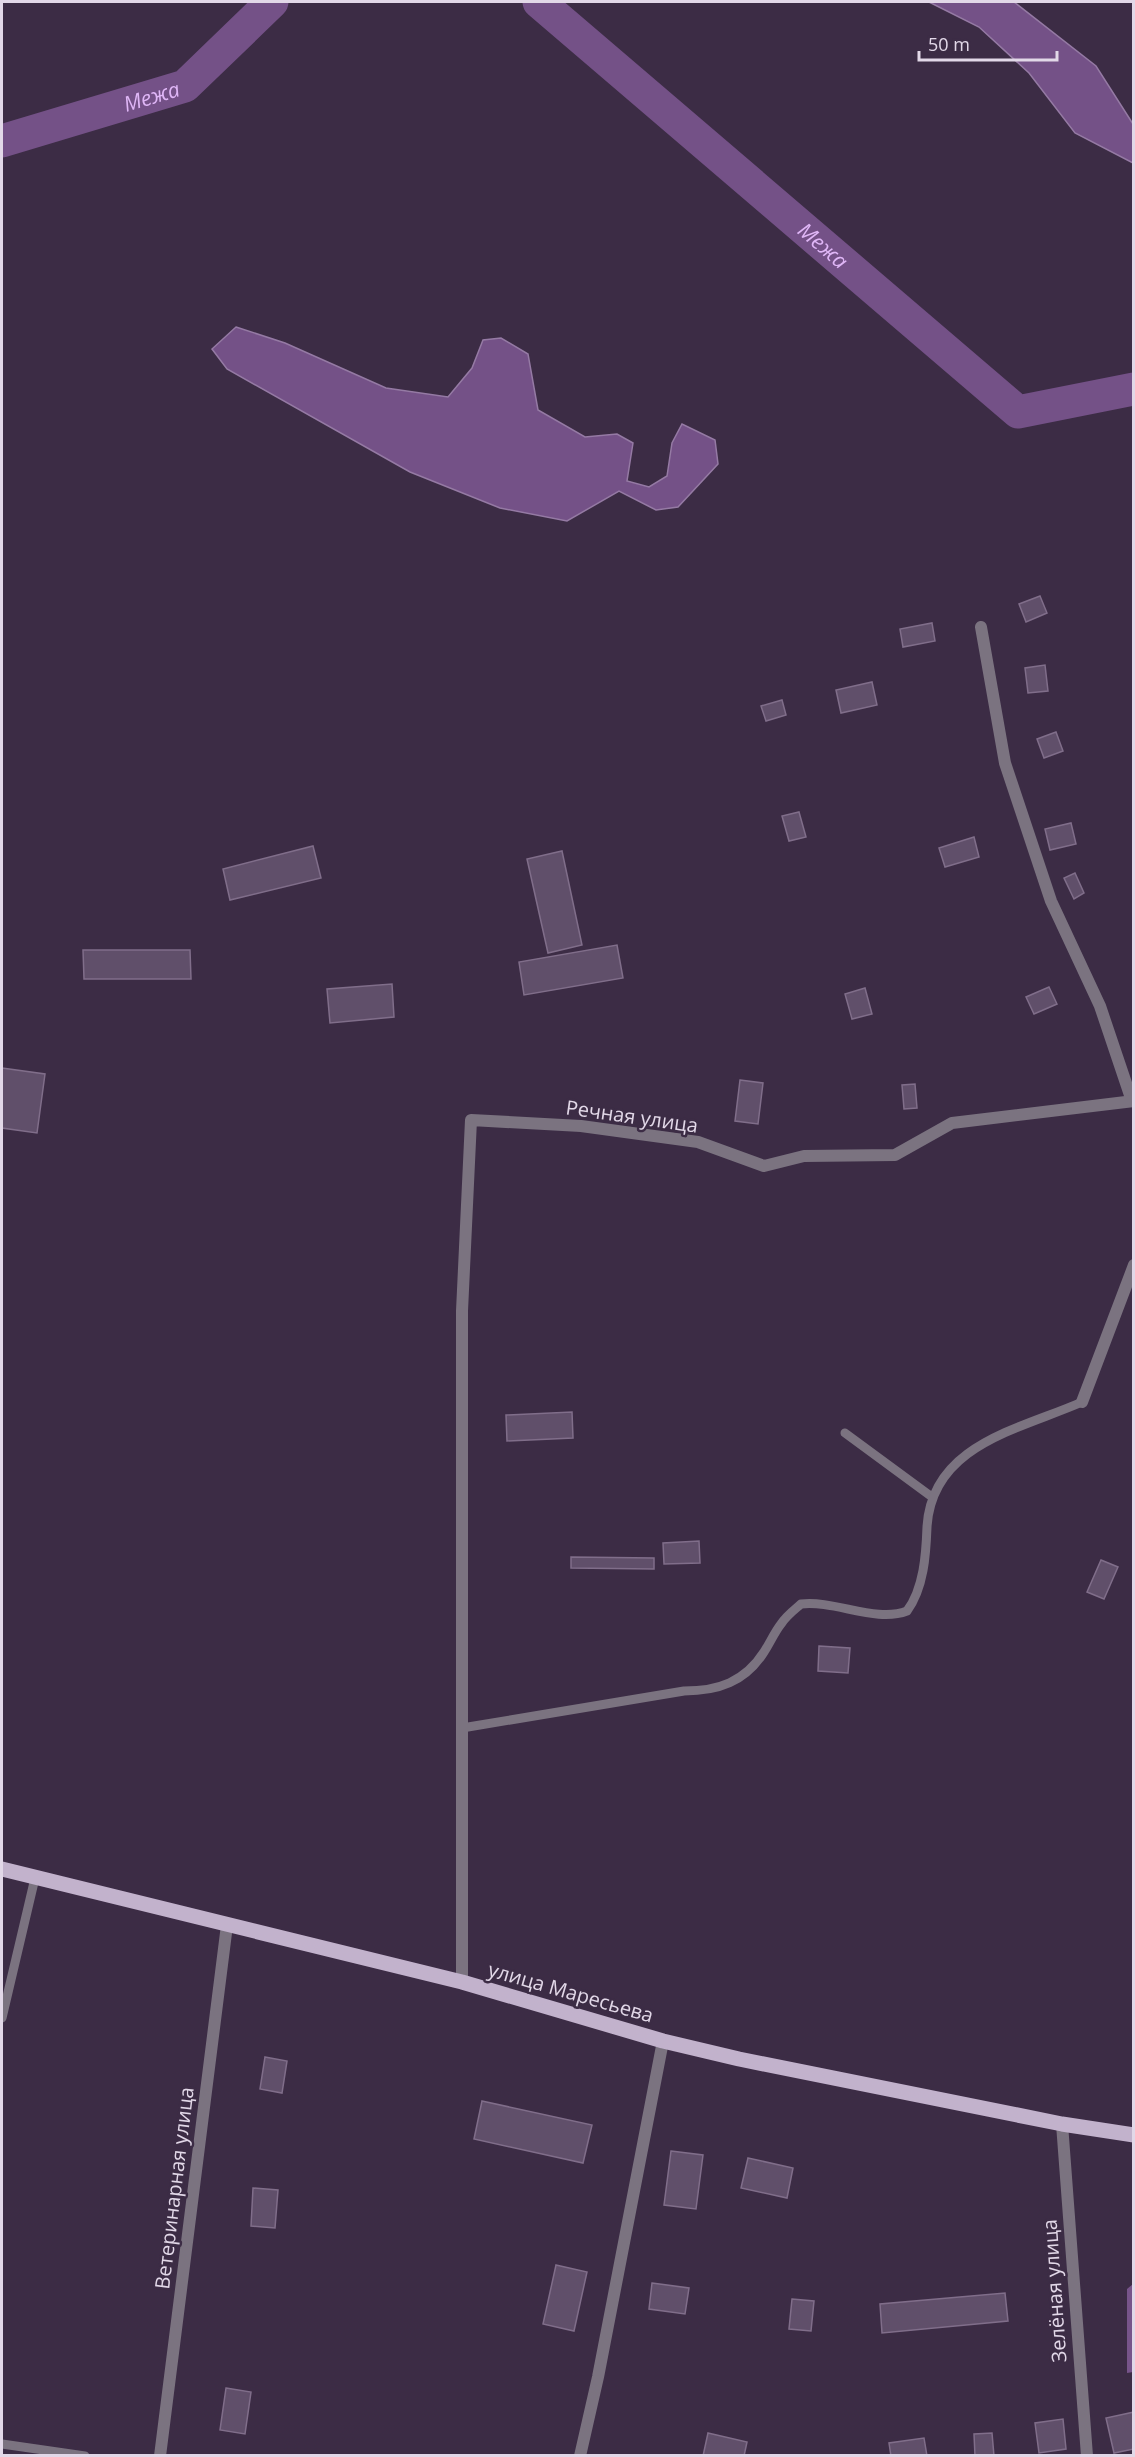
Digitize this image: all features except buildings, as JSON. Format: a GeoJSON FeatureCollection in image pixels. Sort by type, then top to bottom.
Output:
{"type":"FeatureCollection","features":[{"type":"Feature","properties":{"kind":"main road","name":"улица Маресьева"},"geometry":{"type":"LineString","coordinates":[[2,1869],[462,1982],[663,2041],[739,2059],[1062,2124],[1134,2134]]}},
{"type":"Feature","properties":{"kind":"street"},"geometry":{"type":"LineString","coordinates":[[981,627],[1005,763],[1052,901],[1100,1006],[1133,1101]]}},
{"type":"Feature","properties":{"kind":"street","name":"Речная улица"},"geometry":{"type":"LineString","coordinates":[[462,1728],[462,1311],[471,1119],[581,1126],[698,1142],[764,1166],[804,1156],[895,1155],[952,1123],[1133,1101]]}},
{"type":"Feature","properties":{"kind":"street"},"geometry":{"type":"LineString","coordinates":[[1082,1402],[1134,1265]]}},
{"type":"Feature","properties":{"kind":"street"},"geometry":{"type":"LineString","coordinates":[[462,1728],[462,1982]]}},
{"type":"Feature","properties":{"kind":"street","name":"Ветеринарная улица"},"geometry":{"type":"LineString","coordinates":[[160,2456],[227,1925]]}},
{"type":"Feature","properties":{"kind":"street"},"geometry":{"type":"LineString","coordinates":[[580,2456],[598,2377],[663,2041]]}},
{"type":"Feature","properties":{"kind":"street","name":"Зелёная улица"},"geometry":{"type":"LineString","coordinates":[[1062,2124],[1087,2456]]}},
{"type":"Feature","properties":{"kind":"lane"},"geometry":{"type":"LineString","coordinates":[[462,1728],[732,1684],[754,1665],[764,1653],[782,1622],[801,1604],[825,1603],[879,1614],[899,1614],[907,1611],[919,1589],[933,1492],[954,1467],[980,1443],[1082,1402]]}},
{"type":"Feature","properties":{"kind":"lane"},"geometry":{"type":"LineString","coordinates":[[845,1433],[932,1497]]}},
{"type":"Feature","properties":{"kind":"lane"},"geometry":{"type":"LineString","coordinates":[[2,2018],[35,1878]]}},
{"type":"Feature","properties":{"kind":"lane"},"geometry":{"type":"LineString","coordinates":[[2,2444],[85,2456]]}},
{"type":"Feature","properties":{"kind":"shaded area"},"geometry":{"type":"Polygon","coordinates":[[[929,2],[1014,2],[1096,66],[1133,124],[1133,163],[1075,133],[1029,73],[979,27],[929,2]]]}},
{"type":"Feature","properties":{"kind":"shaded area"},"geometry":{"type":"Polygon","coordinates":[[[236,327],[285,343],[386,388],[448,397],[472,368],[483,340],[501,338],[528,354],[538,410],[585,437],[617,434],[633,443],[627,481],[649,487],[667,476],[672,443],[682,424],[715,440],[718,464],[678,507],[656,510],[619,491],[567,521],[500,508],[410,472],[227,369],[212,349],[236,327]]]}},
{"type":"Feature","properties":{"kind":"shaded area"},"geometry":{"type":"Polygon","coordinates":[[[1133,2284],[1133,2372],[1127,2373],[1127,2289],[1133,2284]]]}},
{"type":"Feature","properties":{"kind":"waterway","name":"Межа"},"geometry":{"type":"LineString","coordinates":[[2,141],[185,86],[272,2]]}},
{"type":"Feature","properties":{"kind":"waterway","name":"Межа"},"geometry":{"type":"LineString","coordinates":[[539,2],[1018,412],[1134,389]]}}]}
